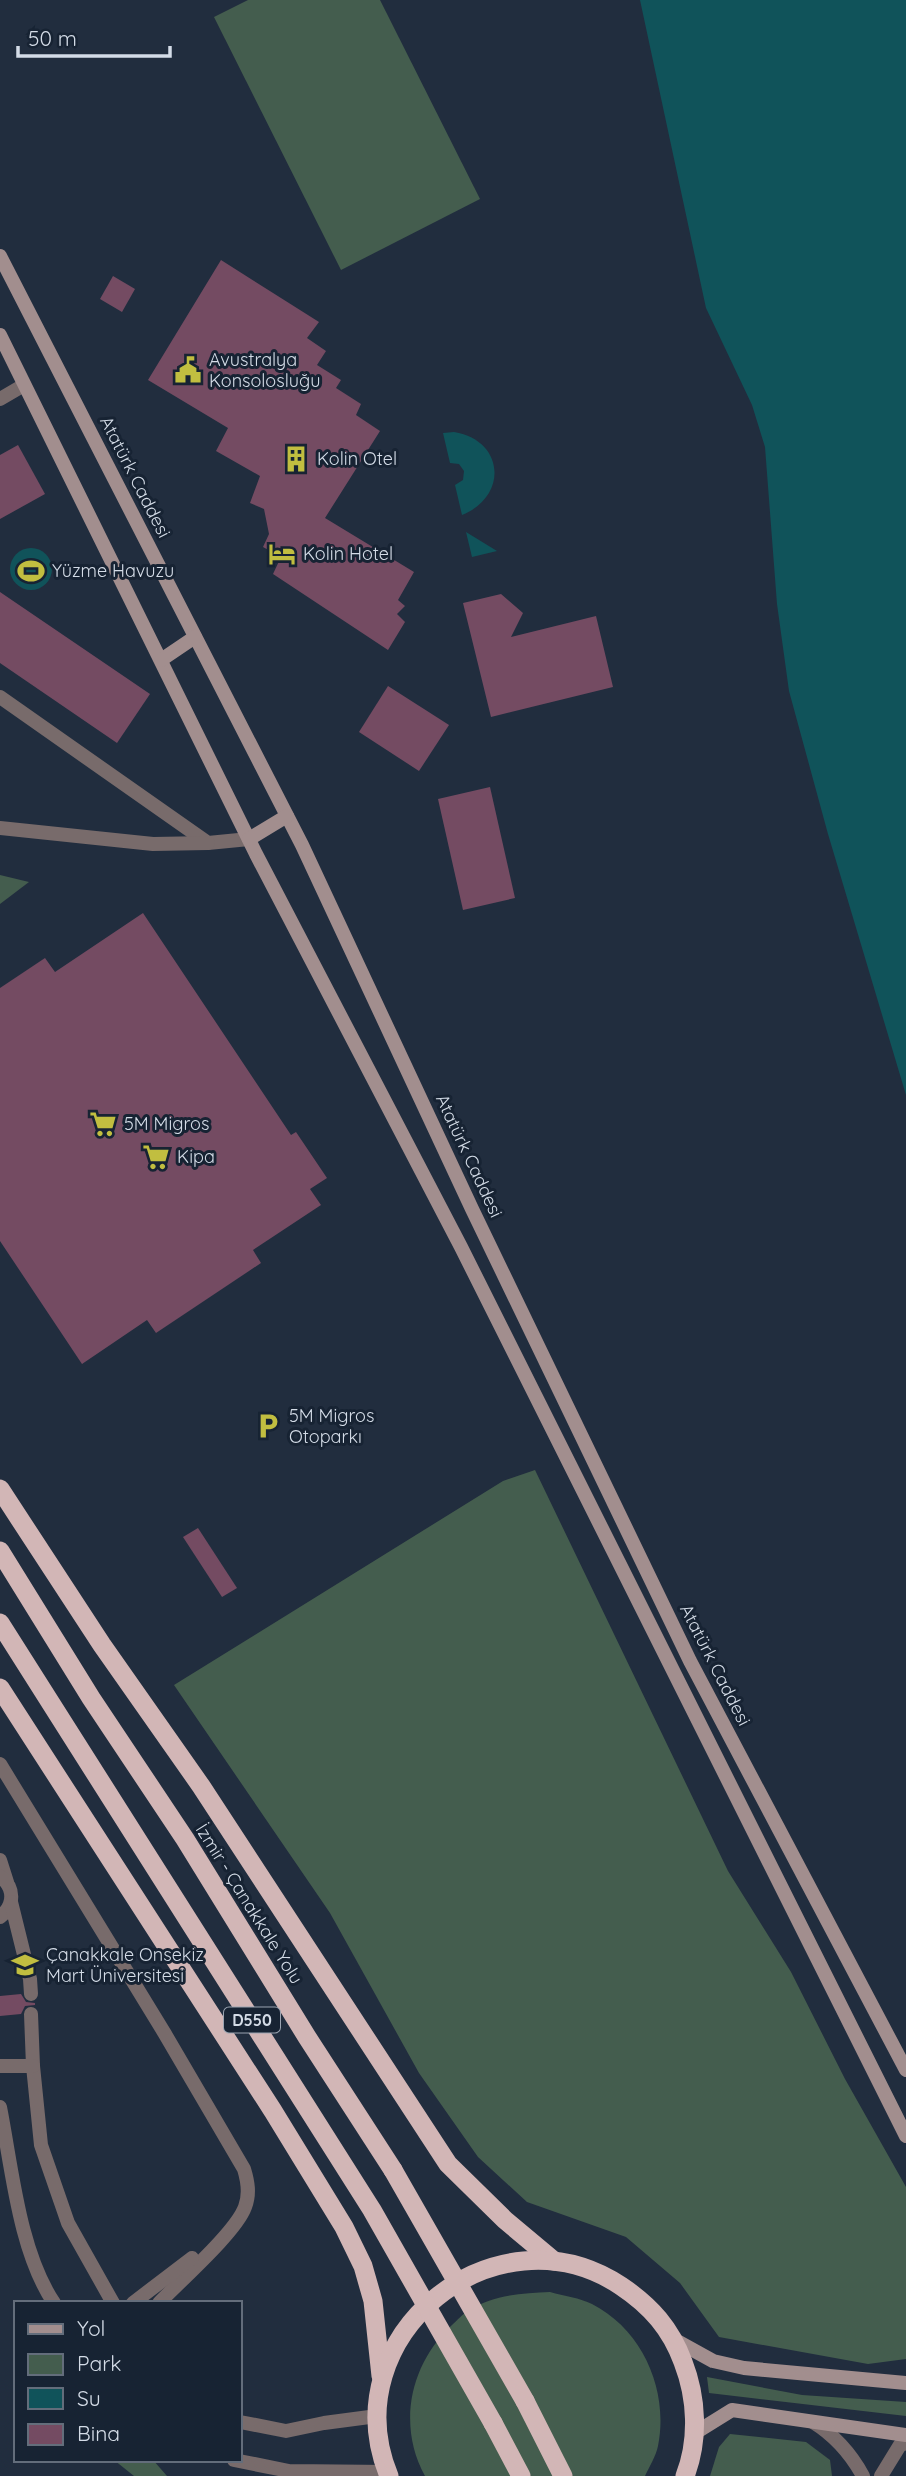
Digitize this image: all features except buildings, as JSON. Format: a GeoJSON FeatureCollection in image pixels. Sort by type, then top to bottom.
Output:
{"type":"FeatureCollection","features":[{"type":"Feature","properties":{"kind":"highway"},"geometry":{"type":"LineString","coordinates":[[0,1489],[102,1645],[201,1786],[448,2164],[505,2220],[554,2261]]}},
{"type":"Feature","properties":{"kind":"highway","name":"İzmir - Çanakkale Yolu"},"geometry":{"type":"LineString","coordinates":[[0,1551],[393,2171],[525,2401],[563,2476]]}},
{"type":"Feature","properties":{"kind":"highway","name":"D550"},"geometry":{"type":"LineString","coordinates":[[0,1623],[372,2210],[442,2329],[521,2476]]}},
{"type":"Feature","properties":{"kind":"highway"},"geometry":{"type":"LineString","coordinates":[[0,1688],[344,2227],[363,2266],[373,2301],[381,2376],[377,2416],[379,2443],[388,2474]]}},
{"type":"Feature","properties":{"kind":"highway"},"geometry":{"type":"LineString","coordinates":[[381,2376],[397,2343],[425,2306],[463,2278],[508,2263],[554,2261],[602,2274],[644,2301],[675,2340],[692,2385],[695,2434],[685,2476]]}},
{"type":"Feature","properties":{"kind":"main road","name":"Atatürk Caddesi"},"geometry":{"type":"LineString","coordinates":[[0,256],[287,816],[690,1661],[906,2070]]}},
{"type":"Feature","properties":{"kind":"main road"},"geometry":{"type":"LineString","coordinates":[[0,335],[249,839],[461,1247],[545,1420],[906,2136]]}},
{"type":"Feature","properties":{"kind":"main road"},"geometry":{"type":"LineString","coordinates":[[160,660],[195,637]]}},
{"type":"Feature","properties":{"kind":"main road"},"geometry":{"type":"LineString","coordinates":[[249,839],[287,816]]}},
{"type":"Feature","properties":{"kind":"main road"},"geometry":{"type":"LineString","coordinates":[[545,1420],[568,1408]]}},
{"type":"Feature","properties":{"kind":"main road"},"geometry":{"type":"LineString","coordinates":[[675,2340],[713,2361],[744,2368],[906,2383]]}},
{"type":"Feature","properties":{"kind":"main road"},"geometry":{"type":"LineString","coordinates":[[695,2434],[732,2410],[906,2435]]}},
{"type":"Feature","properties":{"kind":"street"},"geometry":{"type":"LineString","coordinates":[[0,399],[24,385]]}},
{"type":"Feature","properties":{"kind":"street"},"geometry":{"type":"LineString","coordinates":[[0,697],[208,843]]}},
{"type":"Feature","properties":{"kind":"street"},"geometry":{"type":"LineString","coordinates":[[0,813],[4,828],[153,845],[249,839]]}},
{"type":"Feature","properties":{"kind":"street"},"geometry":{"type":"LineString","coordinates":[[0,1764],[244,2169],[247,2182],[246,2205],[237,2223],[161,2301]]}},
{"type":"Feature","properties":{"kind":"street"},"geometry":{"type":"LineString","coordinates":[[0,1860],[4,1879],[10,1889],[31,1994]]}},
{"type":"Feature","properties":{"kind":"street"},"geometry":{"type":"LineString","coordinates":[[0,1917],[8,1910],[11,1902]]}},
{"type":"Feature","properties":{"kind":"street"},"geometry":{"type":"LineString","coordinates":[[32,2014],[33,2066],[41,2146],[68,2223],[112,2301]]}},
{"type":"Feature","properties":{"kind":"street"},"geometry":{"type":"LineString","coordinates":[[0,2066],[33,2066]]}},
{"type":"Feature","properties":{"kind":"street"},"geometry":{"type":"LineString","coordinates":[[0,2107],[24,2235],[53,2301]]}},
{"type":"Feature","properties":{"kind":"street"},"geometry":{"type":"LineString","coordinates":[[136,2301],[230,2230]]}},
{"type":"Feature","properties":{"kind":"street"},"geometry":{"type":"LineString","coordinates":[[242,2423],[286,2431],[377,2416]]}},
{"type":"Feature","properties":{"kind":"street"},"geometry":{"type":"LineString","coordinates":[[812,2421],[827,2431],[854,2459],[863,2476]]}},
{"type":"Feature","properties":{"kind":"street"},"geometry":{"type":"LineString","coordinates":[[881,2476],[900,2445],[906,2443]]}},
{"type":"Feature","properties":{"kind":"street"},"geometry":{"type":"LineString","coordinates":[[242,2462],[289,2471],[388,2474]]}},
{"type":"Feature","properties":{"kind":"green space"},"geometry":{"type":"Polygon","coordinates":[[[248,0],[380,0],[480,199],[341,270],[214,17],[248,0]]]}},
{"type":"Feature","properties":{"kind":"green space"},"geometry":{"type":"Polygon","coordinates":[[[0,875],[29,882],[0,904],[0,875]]]}},
{"type":"Feature","properties":{"kind":"green space"},"geometry":{"type":"Polygon","coordinates":[[[535,1470],[728,1871],[791,1972],[845,2079],[906,2187],[906,2359],[868,2364],[719,2337],[680,2283],[626,2237],[527,2202],[478,2157],[419,2073],[330,1913],[174,1685],[503,1481],[535,1470]]]}},
{"type":"Feature","properties":{"kind":"green space"},"geometry":{"type":"Polygon","coordinates":[[[550,2292],[587,2302],[610,2315],[625,2329],[648,2364],[660,2404],[660,2425],[657,2450],[645,2476],[425,2476],[411,2436],[410,2416],[412,2396],[426,2358],[452,2325],[464,2314],[487,2301],[550,2292]]]}},
{"type":"Feature","properties":{"kind":"green space"},"geometry":{"type":"Polygon","coordinates":[[[707,2377],[802,2395],[906,2402],[906,2416],[709,2393],[707,2377]]]}},
{"type":"Feature","properties":{"kind":"green space"},"geometry":{"type":"Polygon","coordinates":[[[730,2434],[806,2442],[830,2460],[832,2476],[710,2476],[719,2447],[730,2434]]]}},
{"type":"Feature","properties":{"kind":"green space"},"geometry":{"type":"Polygon","coordinates":[[[116,2462],[155,2462],[167,2476],[134,2476],[116,2462]]]}},
{"type":"Feature","properties":{"kind":"water"},"geometry":{"type":"Polygon","coordinates":[[[640,0],[906,0],[906,1095],[828,834],[789,691],[777,604],[765,447],[752,405],[706,308],[640,0]]]}},
{"type":"Feature","properties":{"kind":"water"},"geometry":{"type":"Polygon","coordinates":[[[454,432],[471,437],[483,446],[491,457],[494,469],[488,495],[462,515],[455,485],[463,480],[464,471],[459,464],[450,463],[443,433],[454,432]]]}},
{"type":"Feature","properties":{"kind":"water"},"geometry":{"type":"Polygon","coordinates":[[[466,532],[497,551],[472,557],[466,532]]]}},
{"type":"Feature","properties":{"kind":"water","name":"Yüzme Havuzu"},"geometry":{"type":"Polygon","coordinates":[[[31,548],[46,554],[52,569],[46,584],[31,590],[16,584],[10,569],[16,554],[31,548]]]}},
{"type":"Feature","properties":{"kind":"place","name":"Avustralya Konsolosluğu"},"geometry":{"type":"Point","coordinates":[188,370]}},
{"type":"Feature","properties":{"kind":"place","name":"Kolin Otel"},"geometry":{"type":"Point","coordinates":[296,459]}},
{"type":"Feature","properties":{"kind":"place","name":"Kolin Hotel"},"geometry":{"type":"Point","coordinates":[282,554]}},
{"type":"Feature","properties":{"kind":"place","name":"Yüzme Havuzu"},"geometry":{"type":"Point","coordinates":[31,571]}},
{"type":"Feature","properties":{"kind":"place","name":"5M Migros"},"geometry":{"type":"Point","coordinates":[103,1124]}},
{"type":"Feature","properties":{"kind":"place","name":"Kipa"},"geometry":{"type":"Point","coordinates":[156,1157]}},
{"type":"Feature","properties":{"kind":"place","name":"5M Migros Otoparkı"},"geometry":{"type":"Point","coordinates":[268,1426]}},
{"type":"Feature","properties":{"kind":"place","name":"Çanakkale Onsekiz Mart Üniversitesi"},"geometry":{"type":"Point","coordinates":[25,1965]}}]}
